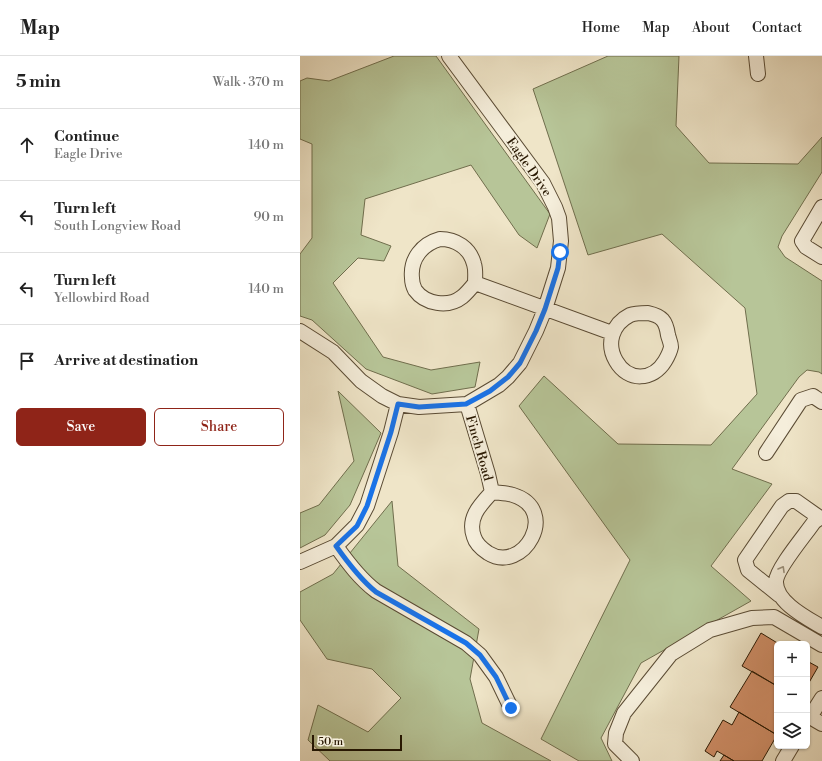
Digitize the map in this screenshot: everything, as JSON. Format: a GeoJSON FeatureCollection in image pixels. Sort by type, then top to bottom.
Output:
{"type":"FeatureCollection","features":[{"type":"Feature","properties":{"kind":"street","name":"Eagle Drive"},"geometry":{"type":"LineString","coordinates":[[301,334],[333,352],[361,382],[382,396],[398,404],[419,407],[466,404],[499,385],[520,363],[545,309],[558,268],[561,241],[560,224],[556,207],[543,183],[449,56]]}},
{"type":"Feature","properties":{"kind":"street"},"geometry":{"type":"LineString","coordinates":[[756,56],[758,74]]}},
{"type":"Feature","properties":{"kind":"street"},"geometry":{"type":"LineString","coordinates":[[822,207],[802,241],[806,247],[822,257]]}},
{"type":"Feature","properties":{"kind":"street"},"geometry":{"type":"LineString","coordinates":[[446,239],[465,247],[471,256],[475,265],[475,283],[463,297],[448,303],[439,304],[422,297],[414,289],[411,271],[418,253],[425,246],[433,241],[446,239]]}},
{"type":"Feature","properties":{"kind":"street"},"geometry":{"type":"LineString","coordinates":[[475,283],[612,333]]}},
{"type":"Feature","properties":{"kind":"street"},"geometry":{"type":"LineString","coordinates":[[648,312],[657,315],[663,319],[667,326],[671,346],[669,355],[653,374],[635,376],[625,372],[613,357],[610,343],[612,333],[630,315],[648,312]]}},
{"type":"Feature","properties":{"kind":"street"},"geometry":{"type":"LineString","coordinates":[[766,453],[801,400],[813,396],[822,402]]}},
{"type":"Feature","properties":{"kind":"street"},"geometry":{"type":"LineString","coordinates":[[300,562],[336,546],[357,526],[367,506],[391,432],[398,404]]}},
{"type":"Feature","properties":{"kind":"street","name":"Finch Road"},"geometry":{"type":"LineString","coordinates":[[466,404],[488,474],[492,492]]}},
{"type":"Feature","properties":{"kind":"street","name":"Finch Road"},"geometry":{"type":"LineString","coordinates":[[492,492],[513,494],[527,503],[533,511],[536,519],[534,535],[530,542],[518,553],[497,557],[483,550],[474,539],[472,521],[475,511],[492,492]]}},
{"type":"Feature","properties":{"kind":"street"},"geometry":{"type":"LineString","coordinates":[[779,595],[776,582],[780,571],[814,522],[821,518],[796,501],[789,501],[782,506],[745,560],[748,570],[779,595],[798,613],[822,627]]}},
{"type":"Feature","properties":{"kind":"street"},"geometry":{"type":"LineString","coordinates":[[336,546],[352,569],[376,592],[466,643],[480,655],[496,677],[511,708]]}},
{"type":"Feature","properties":{"kind":"street"},"geometry":{"type":"LineString","coordinates":[[632,761],[615,744],[616,733],[624,712],[671,654],[710,630],[752,618],[774,617],[822,645]]}},
{"type":"Feature","properties":{"kind":"street"},"geometry":{"type":"LineString","coordinates":[[813,721],[822,698]]}},
{"type":"Feature","properties":{"kind":"street"},"geometry":{"type":"LineString","coordinates":[[783,761],[790,749]]}},
{"type":"Feature","properties":{"kind":"green space"},"geometry":{"type":"Polygon","coordinates":[[[394,56],[436,56],[550,214],[537,248],[519,235],[471,165],[365,199],[361,235],[391,246],[384,261],[358,258],[333,283],[383,357],[431,370],[480,362],[475,387],[432,394],[366,369],[312,320],[300,316],[300,254],[312,238],[312,144],[300,139],[300,81],[307,78],[329,81],[394,56]]]}},
{"type":"Feature","properties":{"kind":"green space"},"geometry":{"type":"Polygon","coordinates":[[[608,56],[679,56],[676,126],[709,163],[798,164],[822,137],[822,172],[782,236],[778,247],[785,257],[822,281],[822,374],[807,370],[799,377],[732,469],[772,484],[711,566],[751,601],[641,663],[601,738],[612,761],[579,761],[541,739],[630,560],[519,406],[544,376],[618,444],[711,445],[757,394],[745,308],[662,234],[588,255],[533,89],[608,56]]]}},
{"type":"Feature","properties":{"kind":"green space"},"geometry":{"type":"Polygon","coordinates":[[[338,391],[381,433],[350,505],[325,535],[300,548],[300,513],[319,505],[354,461],[338,391]]]}},
{"type":"Feature","properties":{"kind":"green space"},"geometry":{"type":"Polygon","coordinates":[[[392,501],[398,566],[479,629],[470,679],[482,723],[551,761],[330,761],[308,740],[318,705],[368,732],[401,698],[372,669],[327,659],[300,620],[300,592],[333,574],[392,501]]]}},
{"type":"Feature","properties":{"kind":"building"},"geometry":{"type":"Polygon","coordinates":[[[761,633],[774,641],[774,684],[742,666],[761,633]]]}},
{"type":"Feature","properties":{"kind":"building"},"geometry":{"type":"Polygon","coordinates":[[[810,663],[818,667],[810,681],[810,663]]]}},
{"type":"Feature","properties":{"kind":"building"},"geometry":{"type":"Polygon","coordinates":[[[752,671],[774,684],[774,733],[730,707],[752,671]]]}},
{"type":"Feature","properties":{"kind":"building"},"geometry":{"type":"Polygon","coordinates":[[[739,712],[774,733],[774,740],[762,761],[734,761],[717,751],[714,757],[705,751],[723,720],[732,725],[739,712]]]}},
{"type":"Feature","properties":{"kind":"building"},"geometry":{"type":"Polygon","coordinates":[[[724,755],[734,761],[720,761],[724,755]]]}},
{"type":"Feature","properties":{"kind":"route"},"geometry":{"type":"LineString","coordinates":[[511,708],[496,677],[480,655],[466,643],[376,592],[352,569],[336,546],[357,526],[363,516],[391,432],[398,404],[419,407],[434,407],[466,404],[490,391],[508,377],[520,363],[536,331],[545,309],[558,268],[560,252]]}}]}
